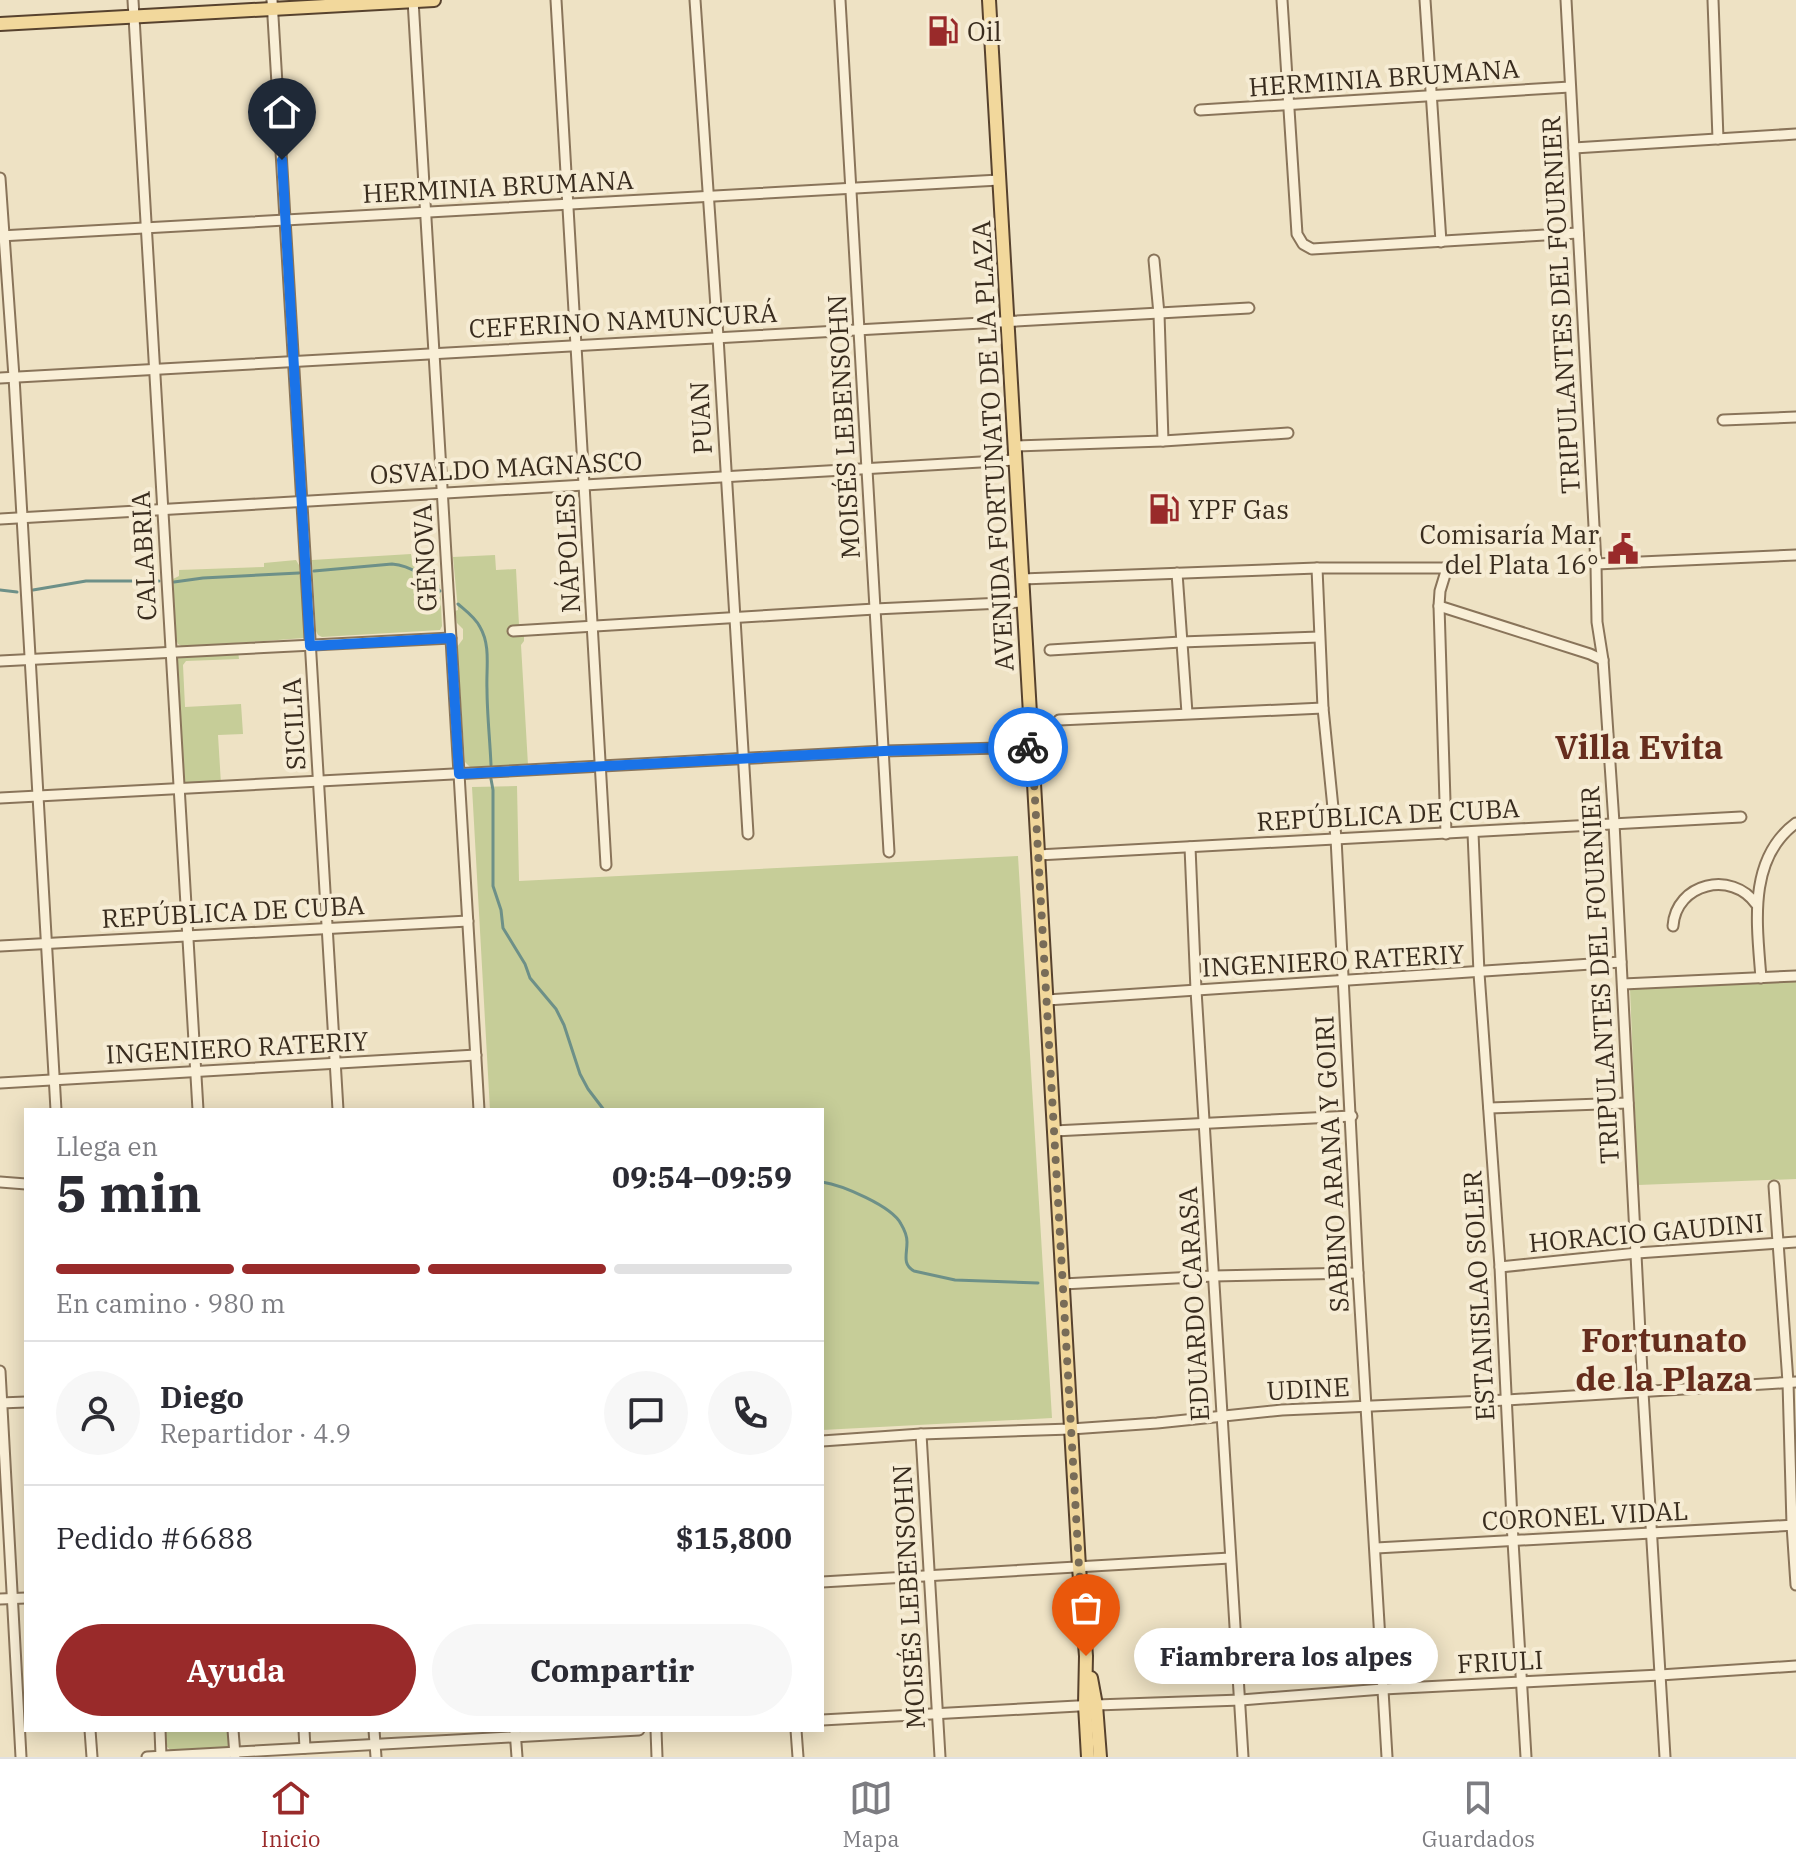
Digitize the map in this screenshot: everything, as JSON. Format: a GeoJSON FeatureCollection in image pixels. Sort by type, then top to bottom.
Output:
{"type":"FeatureCollection","features":[{"type":"Feature","properties":{"kind":"main road"},"geometry":{"type":"LineString","coordinates":[[0,24],[133,17],[272,4],[434,0]]}},
{"type":"Feature","properties":{"kind":"main road","name":"AVENIDA FORTUNATO DE LA PLAZA"},"geometry":{"type":"LineString","coordinates":[[989,0],[1079,1567],[1090,1705],[1100,1757]]}},
{"type":"Feature","properties":{"kind":"main road","name":"AVENIDA FORTUNATO DE LA PLAZA"},"geometry":{"type":"LineString","coordinates":[[1088,1757],[1090,1705]]}},
{"type":"Feature","properties":{"kind":"street","name":"CALABRIA"},"geometry":{"type":"LineString","coordinates":[[133,0],[198,1108]]}},
{"type":"Feature","properties":{"kind":"street","name":"NÁPOLES"},"geometry":{"type":"LineString","coordinates":[[556,0],[606,865]]}},
{"type":"Feature","properties":{"kind":"street","name":"PUAN"},"geometry":{"type":"LineString","coordinates":[[695,0],[748,834]]}},
{"type":"Feature","properties":{"kind":"street","name":"MOISÉS LEBENSOHN"},"geometry":{"type":"LineString","coordinates":[[840,0],[889,852]]}},
{"type":"Feature","properties":{"kind":"street"},"geometry":{"type":"LineString","coordinates":[[1282,0],[1297,234],[1303,244],[1312,249],[1578,233]]}},
{"type":"Feature","properties":{"kind":"street"},"geometry":{"type":"LineString","coordinates":[[1425,0],[1441,242]]}},
{"type":"Feature","properties":{"kind":"street","name":"TRIPULANTES DEL FOURNIER"},"geometry":{"type":"LineString","coordinates":[[1566,0],[1597,622],[1603,660],[1614,823],[1665,1757]]}},
{"type":"Feature","properties":{"kind":"street"},"geometry":{"type":"LineString","coordinates":[[1713,0],[1718,139]]}},
{"type":"Feature","properties":{"kind":"street","name":"GÉNOVA"},"geometry":{"type":"LineString","coordinates":[[413,1],[479,1108]]}},
{"type":"Feature","properties":{"kind":"street","name":"SICILIA"},"geometry":{"type":"LineString","coordinates":[[272,4],[338,1108]]}},
{"type":"Feature","properties":{"kind":"street","name":"HERMINIA BRUMANA"},"geometry":{"type":"LineString","coordinates":[[1200,110],[1570,87]]}},
{"type":"Feature","properties":{"kind":"street"},"geometry":{"type":"LineString","coordinates":[[1574,148],[1796,134]]}},
{"type":"Feature","properties":{"kind":"street"},"geometry":{"type":"LineString","coordinates":[[0,178],[56,1108]]}},
{"type":"Feature","properties":{"kind":"street","name":"HERMINIA BRUMANA"},"geometry":{"type":"LineString","coordinates":[[2,236],[999,180]]}},
{"type":"Feature","properties":{"kind":"street"},"geometry":{"type":"LineString","coordinates":[[1154,260],[1163,441]]}},
{"type":"Feature","properties":{"kind":"street","name":"CEFERINO NAMUNCURÁ"},"geometry":{"type":"LineString","coordinates":[[0,378],[1249,308]]}},
{"type":"Feature","properties":{"kind":"street"},"geometry":{"type":"LineString","coordinates":[[1723,420],[1796,417]]}},
{"type":"Feature","properties":{"kind":"street"},"geometry":{"type":"LineString","coordinates":[[1014,446],[1288,433]]}},
{"type":"Feature","properties":{"kind":"street","name":"OSVALDO MAGNASCO"},"geometry":{"type":"LineString","coordinates":[[0,519],[1015,460]]}},
{"type":"Feature","properties":{"kind":"street"},"geometry":{"type":"LineString","coordinates":[[1596,564],[1796,555]]}},
{"type":"Feature","properties":{"kind":"street"},"geometry":{"type":"LineString","coordinates":[[1022,579],[1317,568],[1447,568],[1439,606],[1446,834]]}},
{"type":"Feature","properties":{"kind":"street","name":"SABINO ARANA Y GOIRI"},"geometry":{"type":"LineString","coordinates":[[1317,568],[1323,708],[1336,838],[1387,1757]]}},
{"type":"Feature","properties":{"kind":"street"},"geometry":{"type":"LineString","coordinates":[[1177,573],[1187,713]]}},
{"type":"Feature","properties":{"kind":"street"},"geometry":{"type":"LineString","coordinates":[[513,631],[1023,602]]}},
{"type":"Feature","properties":{"kind":"street"},"geometry":{"type":"LineString","coordinates":[[1439,606],[1603,660]]}},
{"type":"Feature","properties":{"kind":"street"},"geometry":{"type":"LineString","coordinates":[[1050,650],[1319,637]]}},
{"type":"Feature","properties":{"kind":"street"},"geometry":{"type":"LineString","coordinates":[[0,661],[451,638]]}},
{"type":"Feature","properties":{"kind":"street"},"geometry":{"type":"LineString","coordinates":[[1059,720],[1323,708]]}},
{"type":"Feature","properties":{"kind":"street"},"geometry":{"type":"LineString","coordinates":[[0,798],[884,751],[1032,747]]}},
{"type":"Feature","properties":{"kind":"street","name":"REPÚBLICA DE CUBA"},"geometry":{"type":"LineString","coordinates":[[1038,855],[1741,817]]}},
{"type":"Feature","properties":{"kind":"street"},"geometry":{"type":"LineString","coordinates":[[1761,978],[1756,904],[1764,868],[1784,833],[1796,823]]}},
{"type":"Feature","properties":{"kind":"street","name":"ESTANISLAO SOLER"},"geometry":{"type":"LineString","coordinates":[[1473,833],[1526,1757]]}},
{"type":"Feature","properties":{"kind":"street","name":"EDUARDO CARASA"},"geometry":{"type":"LineString","coordinates":[[1190,847],[1243,1757]]}},
{"type":"Feature","properties":{"kind":"street"},"geometry":{"type":"LineString","coordinates":[[1673,926],[1681,900],[1695,890],[1713,885],[1724,885],[1743,892],[1751,896],[1756,904]]}},
{"type":"Feature","properties":{"kind":"street","name":"REPÚBLICA DE CUBA"},"geometry":{"type":"LineString","coordinates":[[0,946],[468,921]]}},
{"type":"Feature","properties":{"kind":"street","name":"INGENIERO RATERIY"},"geometry":{"type":"LineString","coordinates":[[1047,1000],[1621,962]]}},
{"type":"Feature","properties":{"kind":"street"},"geometry":{"type":"LineString","coordinates":[[1623,984],[1796,976]]}},
{"type":"Feature","properties":{"kind":"street","name":"INGENIERO RATERIY"},"geometry":{"type":"LineString","coordinates":[[0,1083],[476,1055]]}},
{"type":"Feature","properties":{"kind":"street"},"geometry":{"type":"LineString","coordinates":[[1489,1108],[1628,1103]]}},
{"type":"Feature","properties":{"kind":"street"},"geometry":{"type":"LineString","coordinates":[[1054,1131],[1352,1116]]}},
{"type":"Feature","properties":{"kind":"street"},"geometry":{"type":"LineString","coordinates":[[0,1182],[24,1184]]}},
{"type":"Feature","properties":{"kind":"street"},"geometry":{"type":"LineString","coordinates":[[1774,1186],[1792,1382],[1796,1585]]}},
{"type":"Feature","properties":{"kind":"street","name":"HORACIO GAUDINI"},"geometry":{"type":"LineString","coordinates":[[1500,1267],[1637,1253],[1796,1242]]}},
{"type":"Feature","properties":{"kind":"street"},"geometry":{"type":"LineString","coordinates":[[1063,1284],[1213,1276],[1358,1273]]}},
{"type":"Feature","properties":{"kind":"street"},"geometry":{"type":"LineString","coordinates":[[0,1371],[21,1757]]}},
{"type":"Feature","properties":{"kind":"street","name":"UDINE"},"geometry":{"type":"LineString","coordinates":[[824,1441],[1071,1429],[1282,1410],[1792,1382]]}},
{"type":"Feature","properties":{"kind":"street"},"geometry":{"type":"LineString","coordinates":[[1,1403],[24,1402]]}},
{"type":"Feature","properties":{"kind":"street","name":"MOISÉS LEBENSOHN"},"geometry":{"type":"LineString","coordinates":[[921,1434],[940,1757]]}},
{"type":"Feature","properties":{"kind":"street","name":"CORONEL VIDAL"},"geometry":{"type":"LineString","coordinates":[[1376,1548],[1794,1525]]}},
{"type":"Feature","properties":{"kind":"street"},"geometry":{"type":"LineString","coordinates":[[824,1582],[1230,1558]]}},
{"type":"Feature","properties":{"kind":"street"},"geometry":{"type":"LineString","coordinates":[[0,1599],[24,1598]]}},
{"type":"Feature","properties":{"kind":"street","name":"FRIULI"},"geometry":{"type":"LineString","coordinates":[[824,1720],[1241,1700],[1796,1666]]}},
{"type":"Feature","properties":{"kind":"street"},"geometry":{"type":"LineString","coordinates":[[90,1732],[92,1757]]}},
{"type":"Feature","properties":{"kind":"street"},"geometry":{"type":"LineString","coordinates":[[160,1732],[161,1756]]}},
{"type":"Feature","properties":{"kind":"street"},"geometry":{"type":"LineString","coordinates":[[233,1732],[235,1755]]}},
{"type":"Feature","properties":{"kind":"street"},"geometry":{"type":"LineString","coordinates":[[304,1732],[305,1748]]}},
{"type":"Feature","properties":{"kind":"street"},"geometry":{"type":"LineString","coordinates":[[374,1732],[376,1757]]}},
{"type":"Feature","properties":{"kind":"street"},"geometry":{"type":"LineString","coordinates":[[147,1757],[235,1755],[375,1745],[444,1735],[557,1732]]}},
{"type":"Feature","properties":{"kind":"street"},"geometry":{"type":"LineString","coordinates":[[656,1732],[657,1757]]}},
{"type":"Feature","properties":{"kind":"street"},"geometry":{"type":"LineString","coordinates":[[796,1732],[798,1757]]}},
{"type":"Feature","properties":{"kind":"street"},"geometry":{"type":"LineString","coordinates":[[516,1733],[517,1757]]}},
{"type":"Feature","properties":{"kind":"green space"},"geometry":{"type":"Polygon","coordinates":[[[411,554],[412,560],[434,566],[436,582],[440,585],[440,630],[318,635],[312,560],[411,554]]]}},
{"type":"Feature","properties":{"kind":"green space"},"geometry":{"type":"Polygon","coordinates":[[[495,555],[496,570],[516,569],[519,625],[509,627],[510,635],[524,634],[521,645],[528,765],[471,768],[465,762],[457,647],[463,639],[463,629],[457,623],[455,611],[458,610],[453,557],[495,555]]]}},
{"type":"Feature","properties":{"kind":"green space"},"geometry":{"type":"Polygon","coordinates":[[[296,560],[300,578],[303,579],[304,638],[183,647],[178,644],[173,579],[179,576],[179,570],[264,567],[264,563],[296,560]]]}},
{"type":"Feature","properties":{"kind":"green space"},"geometry":{"type":"Polygon","coordinates":[[[238,651],[239,659],[186,661],[183,665],[185,707],[241,704],[243,734],[218,735],[221,784],[186,785],[183,780],[176,659],[178,656],[238,651]]]}},
{"type":"Feature","properties":{"kind":"green space"},"geometry":{"type":"Polygon","coordinates":[[[517,786],[519,881],[1018,856],[1052,1418],[824,1430],[824,1108],[490,1108],[472,787],[517,786]]]}},
{"type":"Feature","properties":{"kind":"green space"},"geometry":{"type":"Polygon","coordinates":[[[1796,980],[1796,1179],[1638,1185],[1630,989],[1796,980]]]}},
{"type":"Feature","properties":{"kind":"green space"},"geometry":{"type":"Polygon","coordinates":[[[164,1732],[229,1732],[229,1744],[224,1750],[173,1752],[166,1746],[164,1732]]]}},
{"type":"Feature","properties":{"kind":"waterway"},"geometry":{"type":"LineString","coordinates":[[314,571],[392,564],[418,573],[440,591]]}},
{"type":"Feature","properties":{"kind":"waterway"},"geometry":{"type":"LineString","coordinates":[[174,582],[299,573]]}},
{"type":"Feature","properties":{"kind":"waterway"},"geometry":{"type":"LineString","coordinates":[[33,590],[86,581],[159,581]]}},
{"type":"Feature","properties":{"kind":"waterway"},"geometry":{"type":"LineString","coordinates":[[0,590],[17,592]]}},
{"type":"Feature","properties":{"kind":"waterway"},"geometry":{"type":"LineString","coordinates":[[458,604],[476,620],[486,642],[491,765]]}},
{"type":"Feature","properties":{"kind":"waterway"},"geometry":{"type":"LineString","coordinates":[[491,779],[493,886],[503,928],[530,978],[556,1009],[580,1074],[602,1108]]}},
{"type":"Feature","properties":{"kind":"waterway"},"geometry":{"type":"LineString","coordinates":[[824,1182],[866,1197],[896,1217],[906,1238],[907,1262],[914,1271],[955,1280],[1038,1283]]}},
{"type":"Feature","properties":{"kind":"way so far"},"geometry":{"type":"LineString","coordinates":[[1028,747],[1032,747],[1086,1656]]}},
{"type":"Feature","properties":{"kind":"place","name":"Oil"},"geometry":{"type":"Point","coordinates":[943,31]}},
{"type":"Feature","properties":{"kind":"place","name":"YPF Gas"},"geometry":{"type":"Point","coordinates":[1164,509]}},
{"type":"Feature","properties":{"kind":"place","name":"Comisaría Mar del Plata 16°"},"geometry":{"type":"Point","coordinates":[1623,549]}},
{"type":"Feature","properties":{"kind":"place","name":"Fiambrera los alpes"},"geometry":{"type":"Point","coordinates":[1086,1656]}},
{"type":"Feature","properties":{"kind":"district","name":"Villa Evita"},"geometry":{"type":"Point","coordinates":[1639,746]}},
{"type":"Feature","properties":{"kind":"district","name":"Fortunato de la Plaza"},"geometry":{"type":"Point","coordinates":[1664,1358]}},
{"type":"Feature","properties":{"kind":"route"},"geometry":{"type":"LineString","coordinates":[[282,160],[310,646],[451,638],[459,774],[884,751],[1028,747]]}}]}
